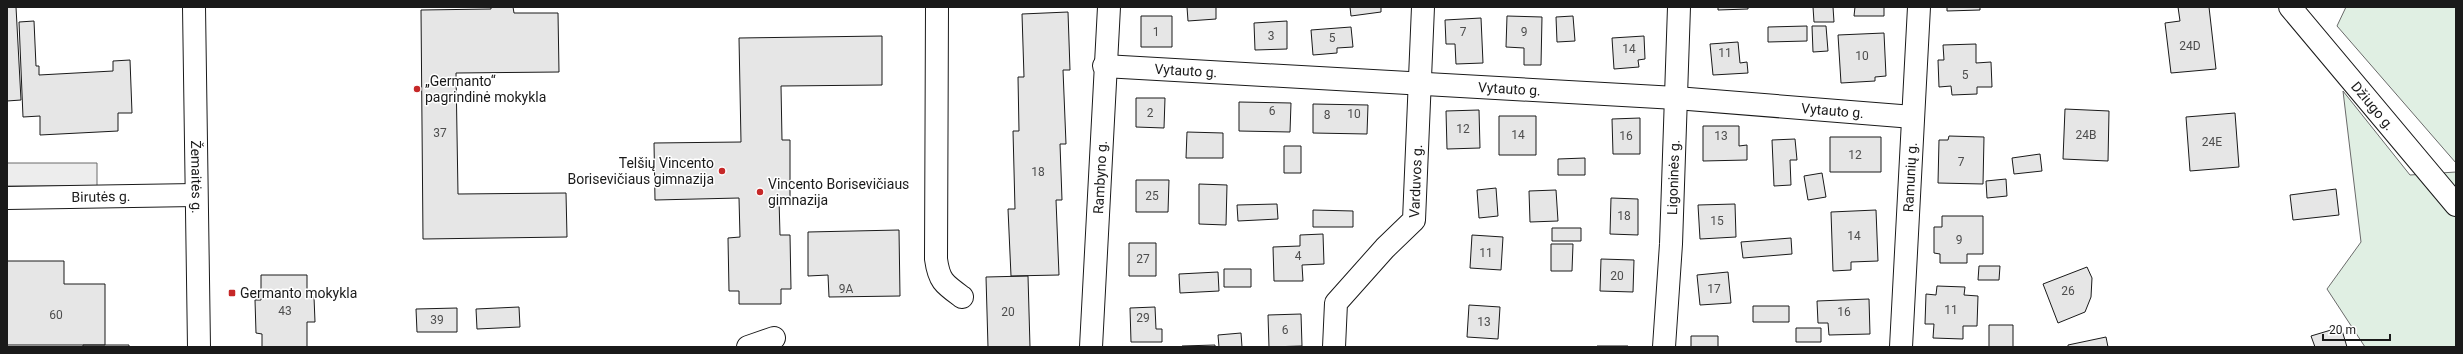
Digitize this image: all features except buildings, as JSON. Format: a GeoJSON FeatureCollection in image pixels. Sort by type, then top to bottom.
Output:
{"type":"FeatureCollection","features":[{"type":"Feature","properties":{"kind":"street","name":"Žemaitės g."},"geometry":{"type":"LineString","coordinates":[[194,7],[195,195],[199,347]]}},
{"type":"Feature","properties":{"kind":"street"},"geometry":{"type":"LineString","coordinates":[[937,7],[936,259],[938,275],[947,286],[962,296]]}},
{"type":"Feature","properties":{"kind":"street","name":"Rambyno g."},"geometry":{"type":"LineString","coordinates":[[1092,347],[1104,66],[1109,7]]}},
{"type":"Feature","properties":{"kind":"street","name":"Varduvos g."},"geometry":{"type":"LineString","coordinates":[[1334,347],[1336,303],[1385,248],[1414,220],[1423,7]]}},
{"type":"Feature","properties":{"kind":"street","name":"Ligoninės g."},"geometry":{"type":"LineString","coordinates":[[1664,347],[1679,7]]}},
{"type":"Feature","properties":{"kind":"street","name":"Ramunių g."},"geometry":{"type":"LineString","coordinates":[[1901,347],[1919,7]]}},
{"type":"Feature","properties":{"kind":"street","name":"Džiugo g."},"geometry":{"type":"LineString","coordinates":[[2290,7],[2456,205]]}},
{"type":"Feature","properties":{"kind":"street","name":"Vytauto g."},"geometry":{"type":"LineString","coordinates":[[1104,66],[1676,98],[1914,117]]}},
{"type":"Feature","properties":{"kind":"street","name":"Birutės g."},"geometry":{"type":"LineString","coordinates":[[7,198],[195,195]]}},
{"type":"Feature","properties":{"kind":"street"},"geometry":{"type":"LineString","coordinates":[[748,347],[774,338]]}},
{"type":"Feature","properties":{"kind":"green space"},"geometry":{"type":"Polygon","coordinates":[[[2346,7],[2456,7],[2456,163],[2337,26],[2346,7]]]}},
{"type":"Feature","properties":{"kind":"green space"},"geometry":{"type":"Polygon","coordinates":[[[2343,91],[2410,175],[2456,172],[2456,347],[2365,347],[2327,289],[2361,242],[2343,91]]]}},
{"type":"Feature","properties":{"kind":"shaded area"},"geometry":{"type":"Polygon","coordinates":[[[7,163],[97,163],[97,186],[7,186],[7,163]]]}},
{"type":"Feature","properties":{"kind":"place","name":"„Germanto“ pagrindinė mokykla"},"geometry":{"type":"Point","coordinates":[417,89]}},
{"type":"Feature","properties":{"kind":"place","name":"Telšių Vincento Borisevičiaus gimnazija"},"geometry":{"type":"Point","coordinates":[722,171]}},
{"type":"Feature","properties":{"kind":"place","name":"Vincento Borisevičiaus gimnazija"},"geometry":{"type":"Point","coordinates":[760,192]}},
{"type":"Feature","properties":{"kind":"place","name":"Germanto mokykla"},"geometry":{"type":"Point","coordinates":[232,293]}}]}
